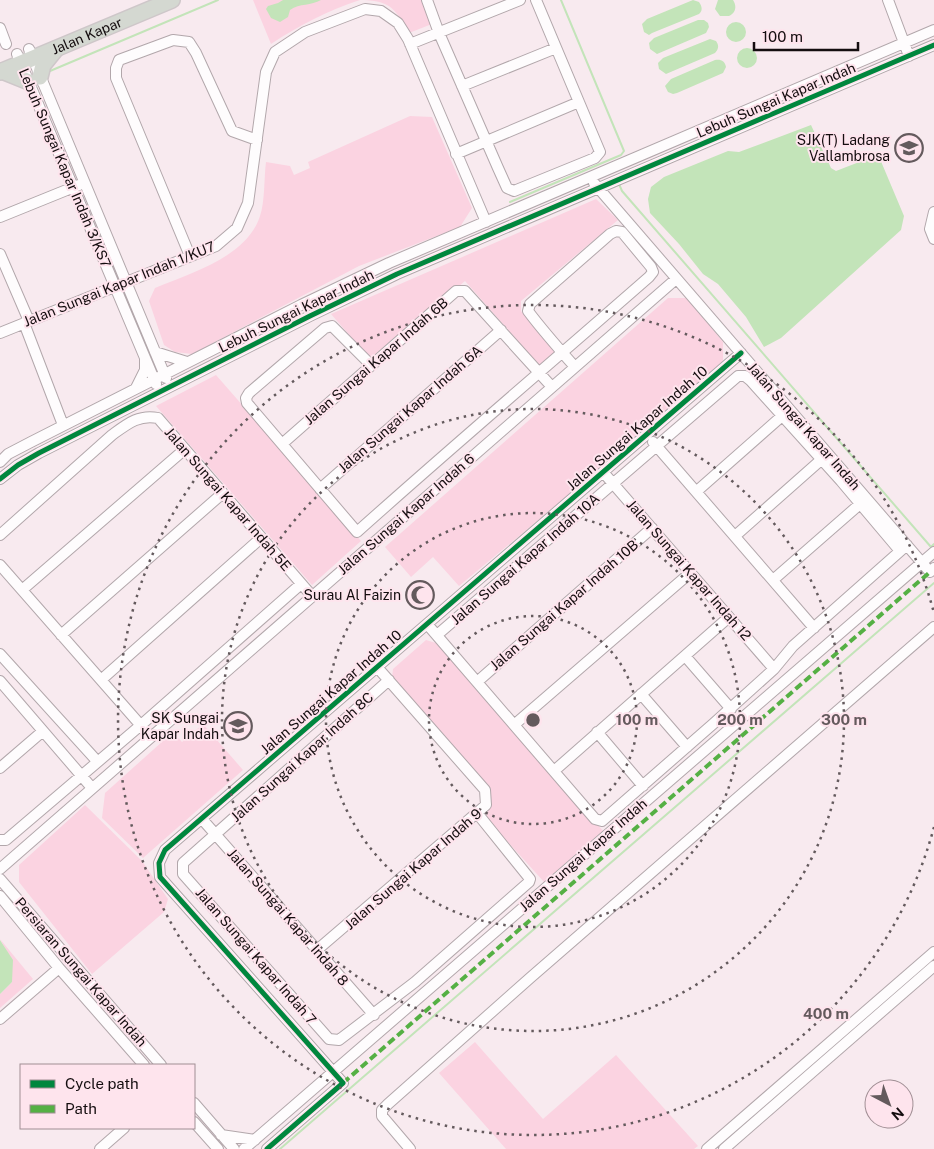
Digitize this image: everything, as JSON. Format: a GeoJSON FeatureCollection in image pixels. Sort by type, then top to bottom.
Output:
{"type":"FeatureCollection","features":[{"type":"Feature","properties":{"kind":"highway","name":"Jalan Kapar"},"geometry":{"type":"LineString","coordinates":[[1,68],[21,54],[146,0]]}},
{"type":"Feature","properties":{"kind":"highway","name":"Jalan Kapar"},"geometry":{"type":"LineString","coordinates":[[21,54],[57,48],[172,0]]}},
{"type":"Feature","properties":{"kind":"highway"},"geometry":{"type":"LineString","coordinates":[[1,68],[35,79],[57,48]]}},
{"type":"Feature","properties":{"kind":"street"},"geometry":{"type":"LineString","coordinates":[[427,0],[507,188],[514,191],[595,158],[600,152],[536,0]]}},
{"type":"Feature","properties":{"kind":"street"},"geometry":{"type":"LineString","coordinates":[[410,44],[520,0]]}},
{"type":"Feature","properties":{"kind":"street"},"geometry":{"type":"LineString","coordinates":[[888,0],[909,56]]}},
{"type":"Feature","properties":{"kind":"street","name":"Jalan Sungai Kapar Indah 1/KU7"},"geometry":{"type":"LineString","coordinates":[[0,333],[216,246],[237,228],[248,203],[266,72],[275,52],[305,32],[365,9],[381,11],[398,23],[410,44],[486,222]]}},
{"type":"Feature","properties":{"kind":"street","name":"Lebuh Sungai Kapar Indah 3/KS7"},"geometry":{"type":"LineString","coordinates":[[0,28],[21,54],[35,79],[85,183],[170,386]]}},
{"type":"Feature","properties":{"kind":"street","name":"Lebuh Sungai Kapar Indah"},"geometry":{"type":"LineString","coordinates":[[0,462],[8,454],[63,425],[363,275],[934,30]]}},
{"type":"Feature","properties":{"kind":"street"},"geometry":{"type":"LineString","coordinates":[[190,256],[116,78],[116,68],[119,60],[173,40],[189,42],[196,52],[232,131],[257,140]]}},
{"type":"Feature","properties":{"kind":"street","name":"Lebuh Sungai Kapar Indah"},"geometry":{"type":"LineString","coordinates":[[0,479],[18,465],[39,453],[397,274],[934,45]]}},
{"type":"Feature","properties":{"kind":"street"},"geometry":{"type":"LineString","coordinates":[[462,86],[556,48]]}},
{"type":"Feature","properties":{"kind":"street"},"geometry":{"type":"LineString","coordinates":[[815,81],[849,73],[853,74],[855,78]]}},
{"type":"Feature","properties":{"kind":"street","name":"Lebuh Sungai Kapar Indah 3/KS7"},"geometry":{"type":"LineString","coordinates":[[35,79],[74,187],[160,392]]}},
{"type":"Feature","properties":{"kind":"street"},"geometry":{"type":"LineString","coordinates":[[456,154],[579,102]]}},
{"type":"Feature","properties":{"kind":"street","name":"Jalan Sungai Kapar Indah"},"geometry":{"type":"LineString","coordinates":[[590,177],[741,353],[904,548],[928,557]]}},
{"type":"Feature","properties":{"kind":"street"},"geometry":{"type":"LineString","coordinates":[[0,217],[85,183]]}},
{"type":"Feature","properties":{"kind":"street"},"geometry":{"type":"LineString","coordinates":[[934,212],[930,229],[934,239]]}},
{"type":"Feature","properties":{"kind":"street","name":"Jalan Sungai Kapar Indah 6"},"geometry":{"type":"LineString","coordinates":[[371,366],[332,326],[328,326],[249,393],[246,398],[247,403],[357,532],[562,353],[653,272],[622,232],[616,231],[610,234],[530,304],[528,311],[562,353]]}},
{"type":"Feature","properties":{"kind":"street"},"geometry":{"type":"LineString","coordinates":[[0,254],[63,425]]}},
{"type":"Feature","properties":{"kind":"street","name":"Jalan Sungai Kapar Indah 6"},"geometry":{"type":"LineString","coordinates":[[0,869],[5,860],[151,737],[676,279]]}},
{"type":"Feature","properties":{"kind":"street","name":"Jalan Sungai Kapar Indah 6B"},"geometry":{"type":"LineString","coordinates":[[282,444],[456,291],[460,290],[465,291],[552,387]]}},
{"type":"Feature","properties":{"kind":"street","name":"Jalan Sungai Kapar Indah 6A"},"geometry":{"type":"LineString","coordinates":[[320,489],[501,330]]}},
{"type":"Feature","properties":{"kind":"street"},"geometry":{"type":"LineString","coordinates":[[155,352],[187,362]]}},
{"type":"Feature","properties":{"kind":"street"},"geometry":{"type":"LineString","coordinates":[[562,353],[575,367]]}},
{"type":"Feature","properties":{"kind":"street","name":"Jalan Sungai Kapar Indah 10"},"geometry":{"type":"LineString","coordinates":[[267,1149],[343,1083],[160,877],[159,863],[165,850],[741,353]]}},
{"type":"Feature","properties":{"kind":"street"},"geometry":{"type":"LineString","coordinates":[[136,388],[145,370],[146,358]]}},
{"type":"Feature","properties":{"kind":"street","name":"Jalan Sungai Kapar Indah 10A"},"geometry":{"type":"LineString","coordinates":[[437,635],[738,376],[745,376],[750,380],[782,416]]}},
{"type":"Feature","properties":{"kind":"street","name":"Jalan Sungai Kapar Indah 5E"},"geometry":{"type":"LineString","coordinates":[[0,536],[112,435],[138,418],[149,416],[158,418],[312,596]]}},
{"type":"Feature","properties":{"kind":"street"},"geometry":{"type":"LineString","coordinates":[[427,624],[595,819],[602,821],[731,709],[774,669],[793,646],[904,548],[860,504],[782,416],[697,491]]}},
{"type":"Feature","properties":{"kind":"street"},"geometry":{"type":"LineString","coordinates":[[646,435],[697,491],[814,628]]}},
{"type":"Feature","properties":{"kind":"street"},"geometry":{"type":"LineString","coordinates":[[22,590],[185,449]]}},
{"type":"Feature","properties":{"kind":"street"},"geometry":{"type":"LineString","coordinates":[[735,536],[822,459]]}},
{"type":"Feature","properties":{"kind":"street","name":"Jalan Sungai Kapar Indah 12"},"geometry":{"type":"LineString","coordinates":[[603,472],[774,669]]}},
{"type":"Feature","properties":{"kind":"street"},"geometry":{"type":"LineString","coordinates":[[61,635],[223,494]]}},
{"type":"Feature","properties":{"kind":"street"},"geometry":{"type":"LineString","coordinates":[[773,580],[860,504]]}},
{"type":"Feature","properties":{"kind":"street","name":"Jalan Sungai Kapar Indah 10B"},"geometry":{"type":"LineString","coordinates":[[477,682],[652,528]]}},
{"type":"Feature","properties":{"kind":"street"},"geometry":{"type":"LineString","coordinates":[[357,532],[369,547]]}},
{"type":"Feature","properties":{"kind":"street"},"geometry":{"type":"LineString","coordinates":[[101,680],[262,538]]}},
{"type":"Feature","properties":{"kind":"street","name":"Jalan Sungai Kapar Indah"},"geometry":{"type":"LineString","coordinates":[[928,557],[932,570]]}},
{"type":"Feature","properties":{"kind":"street","name":"Jalan Sungai Kapar Indah"},"geometry":{"type":"LineString","coordinates":[[244,1149],[928,557]]}},
{"type":"Feature","properties":{"kind":"street"},"geometry":{"type":"LineString","coordinates":[[0,565],[151,737]]}},
{"type":"Feature","properties":{"kind":"street"},"geometry":{"type":"LineString","coordinates":[[514,725],[690,573]]}},
{"type":"Feature","properties":{"kind":"street"},"geometry":{"type":"LineString","coordinates":[[3,840],[141,725],[301,584]]}},
{"type":"Feature","properties":{"kind":"street"},"geometry":{"type":"LineString","coordinates":[[554,771],[729,617]]}},
{"type":"Feature","properties":{"kind":"street"},"geometry":{"type":"LineString","coordinates":[[410,1149],[382,1116],[382,1110],[388,1104],[934,627]]}},
{"type":"Feature","properties":{"kind":"street"},"geometry":{"type":"LineString","coordinates":[[0,654],[97,761]]}},
{"type":"Feature","properties":{"kind":"street"},"geometry":{"type":"LineString","coordinates":[[685,656],[731,709]]}},
{"type":"Feature","properties":{"kind":"street","name":"Jalan Sungai Kapar Indah 9"},"geometry":{"type":"LineString","coordinates":[[318,950],[486,805],[485,790],[377,667]]}},
{"type":"Feature","properties":{"kind":"street","name":"Jalan Sungai Kapar Indah 8C"},"geometry":{"type":"LineString","coordinates":[[215,834],[388,680]]}},
{"type":"Feature","properties":{"kind":"street"},"geometry":{"type":"LineString","coordinates":[[1,686],[92,788]]}},
{"type":"Feature","properties":{"kind":"street"},"geometry":{"type":"LineString","coordinates":[[641,694],[687,747]]}},
{"type":"Feature","properties":{"kind":"street"},"geometry":{"type":"LineString","coordinates":[[0,768],[43,731]]}},
{"type":"Feature","properties":{"kind":"street"},"geometry":{"type":"LineString","coordinates":[[597,732],[643,786]]}},
{"type":"Feature","properties":{"kind":"street"},"geometry":{"type":"LineString","coordinates":[[374,1015],[415,982],[529,882],[530,879],[477,813]]}},
{"type":"Feature","properties":{"kind":"street","name":"Jalan Sungai Kapar Indah 8"},"geometry":{"type":"LineString","coordinates":[[202,818],[374,1015]]}},
{"type":"Feature","properties":{"kind":"street","name":"Jalan Sungai Kapar Indah 7"},"geometry":{"type":"LineString","coordinates":[[215,834],[183,863],[182,868],[183,874],[230,928],[329,1039],[340,1040],[374,1015]]}},
{"type":"Feature","properties":{"kind":"street"},"geometry":{"type":"LineString","coordinates":[[5,860],[10,890]]}},
{"type":"Feature","properties":{"kind":"street","name":"Persiaran Sungai Kapar Indah"},"geometry":{"type":"LineString","coordinates":[[0,879],[160,1064]]}},
{"type":"Feature","properties":{"kind":"street","name":"Persiaran Sungai Kapar Indah"},"geometry":{"type":"LineString","coordinates":[[0,896],[59,968],[143,1064]]}},
{"type":"Feature","properties":{"kind":"street"},"geometry":{"type":"LineString","coordinates":[[708,1149],[934,952]]}},
{"type":"Feature","properties":{"kind":"street"},"geometry":{"type":"LineString","coordinates":[[724,1149],[934,966]]}},
{"type":"Feature","properties":{"kind":"street"},"geometry":{"type":"LineString","coordinates":[[0,1019],[59,968]]}},
{"type":"Feature","properties":{"kind":"street"},"geometry":{"type":"LineString","coordinates":[[195,1104],[234,1149]]}},
{"type":"Feature","properties":{"kind":"street"},"geometry":{"type":"LineString","coordinates":[[195,1123],[216,1148]]}},
{"type":"Feature","properties":{"kind":"street"},"geometry":{"type":"LineString","coordinates":[[100,1149],[123,1129]]}},
{"type":"Feature","properties":{"kind":"street"},"geometry":{"type":"LineString","coordinates":[[221,1135],[255,1140]]}},
{"type":"Feature","properties":{"kind":"shaded area"},"geometry":{"type":"Polygon","coordinates":[[[253,0],[360,0],[314,19],[271,44],[253,0]]]}},
{"type":"Feature","properties":{"kind":"shaded area"},"geometry":{"type":"Polygon","coordinates":[[[283,0],[321,0],[290,10],[288,17],[280,22],[271,18],[266,9],[268,6],[283,0]]]}},
{"type":"Feature","properties":{"kind":"shaded area"},"geometry":{"type":"Polygon","coordinates":[[[365,0],[423,0],[432,24],[409,33],[400,18],[388,5],[365,0]]]}},
{"type":"Feature","properties":{"kind":"shaded area"},"geometry":{"type":"Polygon","coordinates":[[[693,0],[701,5],[702,10],[699,14],[649,35],[644,32],[642,24],[647,19],[693,0]]]}},
{"type":"Feature","properties":{"kind":"shaded area"},"geometry":{"type":"Polygon","coordinates":[[[718,0],[733,0],[735,7],[733,13],[729,16],[720,16],[715,9],[718,0]]]}},
{"type":"Feature","properties":{"kind":"shaded area"},"geometry":{"type":"Polygon","coordinates":[[[698,20],[704,20],[708,23],[709,27],[706,33],[657,54],[650,49],[649,43],[654,38],[698,20]]]}},
{"type":"Feature","properties":{"kind":"shaded area"},"geometry":{"type":"Polygon","coordinates":[[[736,22],[743,25],[746,32],[743,39],[736,42],[729,39],[726,32],[729,25],[736,22]]]}},
{"type":"Feature","properties":{"kind":"shaded area"},"geometry":{"type":"Polygon","coordinates":[[[710,39],[718,44],[715,53],[666,74],[659,69],[658,63],[663,58],[710,39]]]}},
{"type":"Feature","properties":{"kind":"shaded area"},"geometry":{"type":"Polygon","coordinates":[[[747,48],[754,51],[757,58],[754,65],[747,68],[740,65],[737,58],[740,51],[747,48]]]}},
{"type":"Feature","properties":{"kind":"shaded area"},"geometry":{"type":"Polygon","coordinates":[[[715,60],[721,60],[725,63],[726,67],[723,73],[677,93],[668,92],[665,86],[671,79],[715,60]]]}},
{"type":"Feature","properties":{"kind":"shaded area"},"geometry":{"type":"Polygon","coordinates":[[[410,116],[432,117],[472,208],[460,227],[359,266],[192,354],[175,352],[164,345],[149,301],[155,288],[216,262],[231,253],[243,242],[253,230],[262,210],[266,162],[290,166],[294,175],[310,168],[308,162],[410,116]]]}},
{"type":"Feature","properties":{"kind":"shaded area"},"geometry":{"type":"Polygon","coordinates":[[[811,125],[831,168],[836,171],[867,159],[880,159],[904,216],[901,230],[781,338],[764,347],[746,317],[718,284],[703,274],[679,244],[650,213],[648,199],[651,187],[664,177],[728,151],[739,152],[811,125]]]}},
{"type":"Feature","properties":{"kind":"shaded area"},"geometry":{"type":"Polygon","coordinates":[[[596,199],[618,220],[521,301],[521,311],[556,351],[540,366],[465,281],[372,361],[331,314],[596,199]]]}},
{"type":"Feature","properties":{"kind":"shaded area"},"geometry":{"type":"Polygon","coordinates":[[[668,298],[687,298],[723,342],[723,366],[459,586],[433,557],[411,577],[385,547],[668,298]]]}},
{"type":"Feature","properties":{"kind":"shaded area"},"geometry":{"type":"Polygon","coordinates":[[[216,375],[361,541],[312,585],[156,406],[216,375]]]}},
{"type":"Feature","properties":{"kind":"shaded area"},"geometry":{"type":"Polygon","coordinates":[[[426,640],[439,644],[604,832],[545,883],[486,818],[490,801],[392,678],[393,669],[426,640]]]}},
{"type":"Feature","properties":{"kind":"shaded area"},"geometry":{"type":"Polygon","coordinates":[[[203,724],[243,770],[143,858],[102,818],[105,793],[173,732],[182,742],[203,724]]]}},
{"type":"Feature","properties":{"kind":"shaded area"},"geometry":{"type":"Polygon","coordinates":[[[85,805],[142,861],[168,899],[164,912],[92,974],[19,882],[19,865],[85,805]]]}},
{"type":"Feature","properties":{"kind":"shaded area"},"geometry":{"type":"Polygon","coordinates":[[[0,939],[33,979],[0,1008],[0,994],[12,982],[12,961],[0,939]]]}},
{"type":"Feature","properties":{"kind":"shaded area"},"geometry":{"type":"Polygon","coordinates":[[[0,940],[13,960],[12,982],[0,994],[0,940]]]}},
{"type":"Feature","properties":{"kind":"shaded area"},"geometry":{"type":"Polygon","coordinates":[[[475,1042],[543,1119],[616,1055],[698,1146],[694,1149],[506,1149],[439,1073],[475,1042]]]}},
{"type":"Feature","properties":{"kind":"waterway"},"geometry":{"type":"LineString","coordinates":[[50,71],[218,0]]}},
{"type":"Feature","properties":{"kind":"waterway"},"geometry":{"type":"LineString","coordinates":[[510,202],[621,155],[624,151],[561,0]]}},
{"type":"Feature","properties":{"kind":"waterway"},"geometry":{"type":"LineString","coordinates":[[619,184],[622,191],[931,547],[934,544]]}},
{"type":"Feature","properties":{"kind":"waterway"},"geometry":{"type":"LineString","coordinates":[[280,1149],[934,583]]}},
{"type":"Feature","properties":{"kind":"marked path"},"geometry":{"type":"LineString","coordinates":[[343,1083],[930,572]]}},
{"type":"Feature","properties":{"kind":"cycle path"},"geometry":{"type":"LineString","coordinates":[[0,479],[18,465],[39,453],[397,274],[934,45]]}},
{"type":"Feature","properties":{"kind":"cycle path"},"geometry":{"type":"LineString","coordinates":[[267,1149],[343,1083],[160,877],[159,863],[165,850],[741,353]]}},
{"type":"Feature","properties":{"kind":"place","name":"SJK(T) Ladang Vallambrosa"},"geometry":{"type":"Point","coordinates":[909,148]}},
{"type":"Feature","properties":{"kind":"place","name":"Surau Al Faizin"},"geometry":{"type":"Point","coordinates":[420,595]}},
{"type":"Feature","properties":{"kind":"place","name":"SK Sungai Kapar Indah"},"geometry":{"type":"Point","coordinates":[238,726]}}]}
